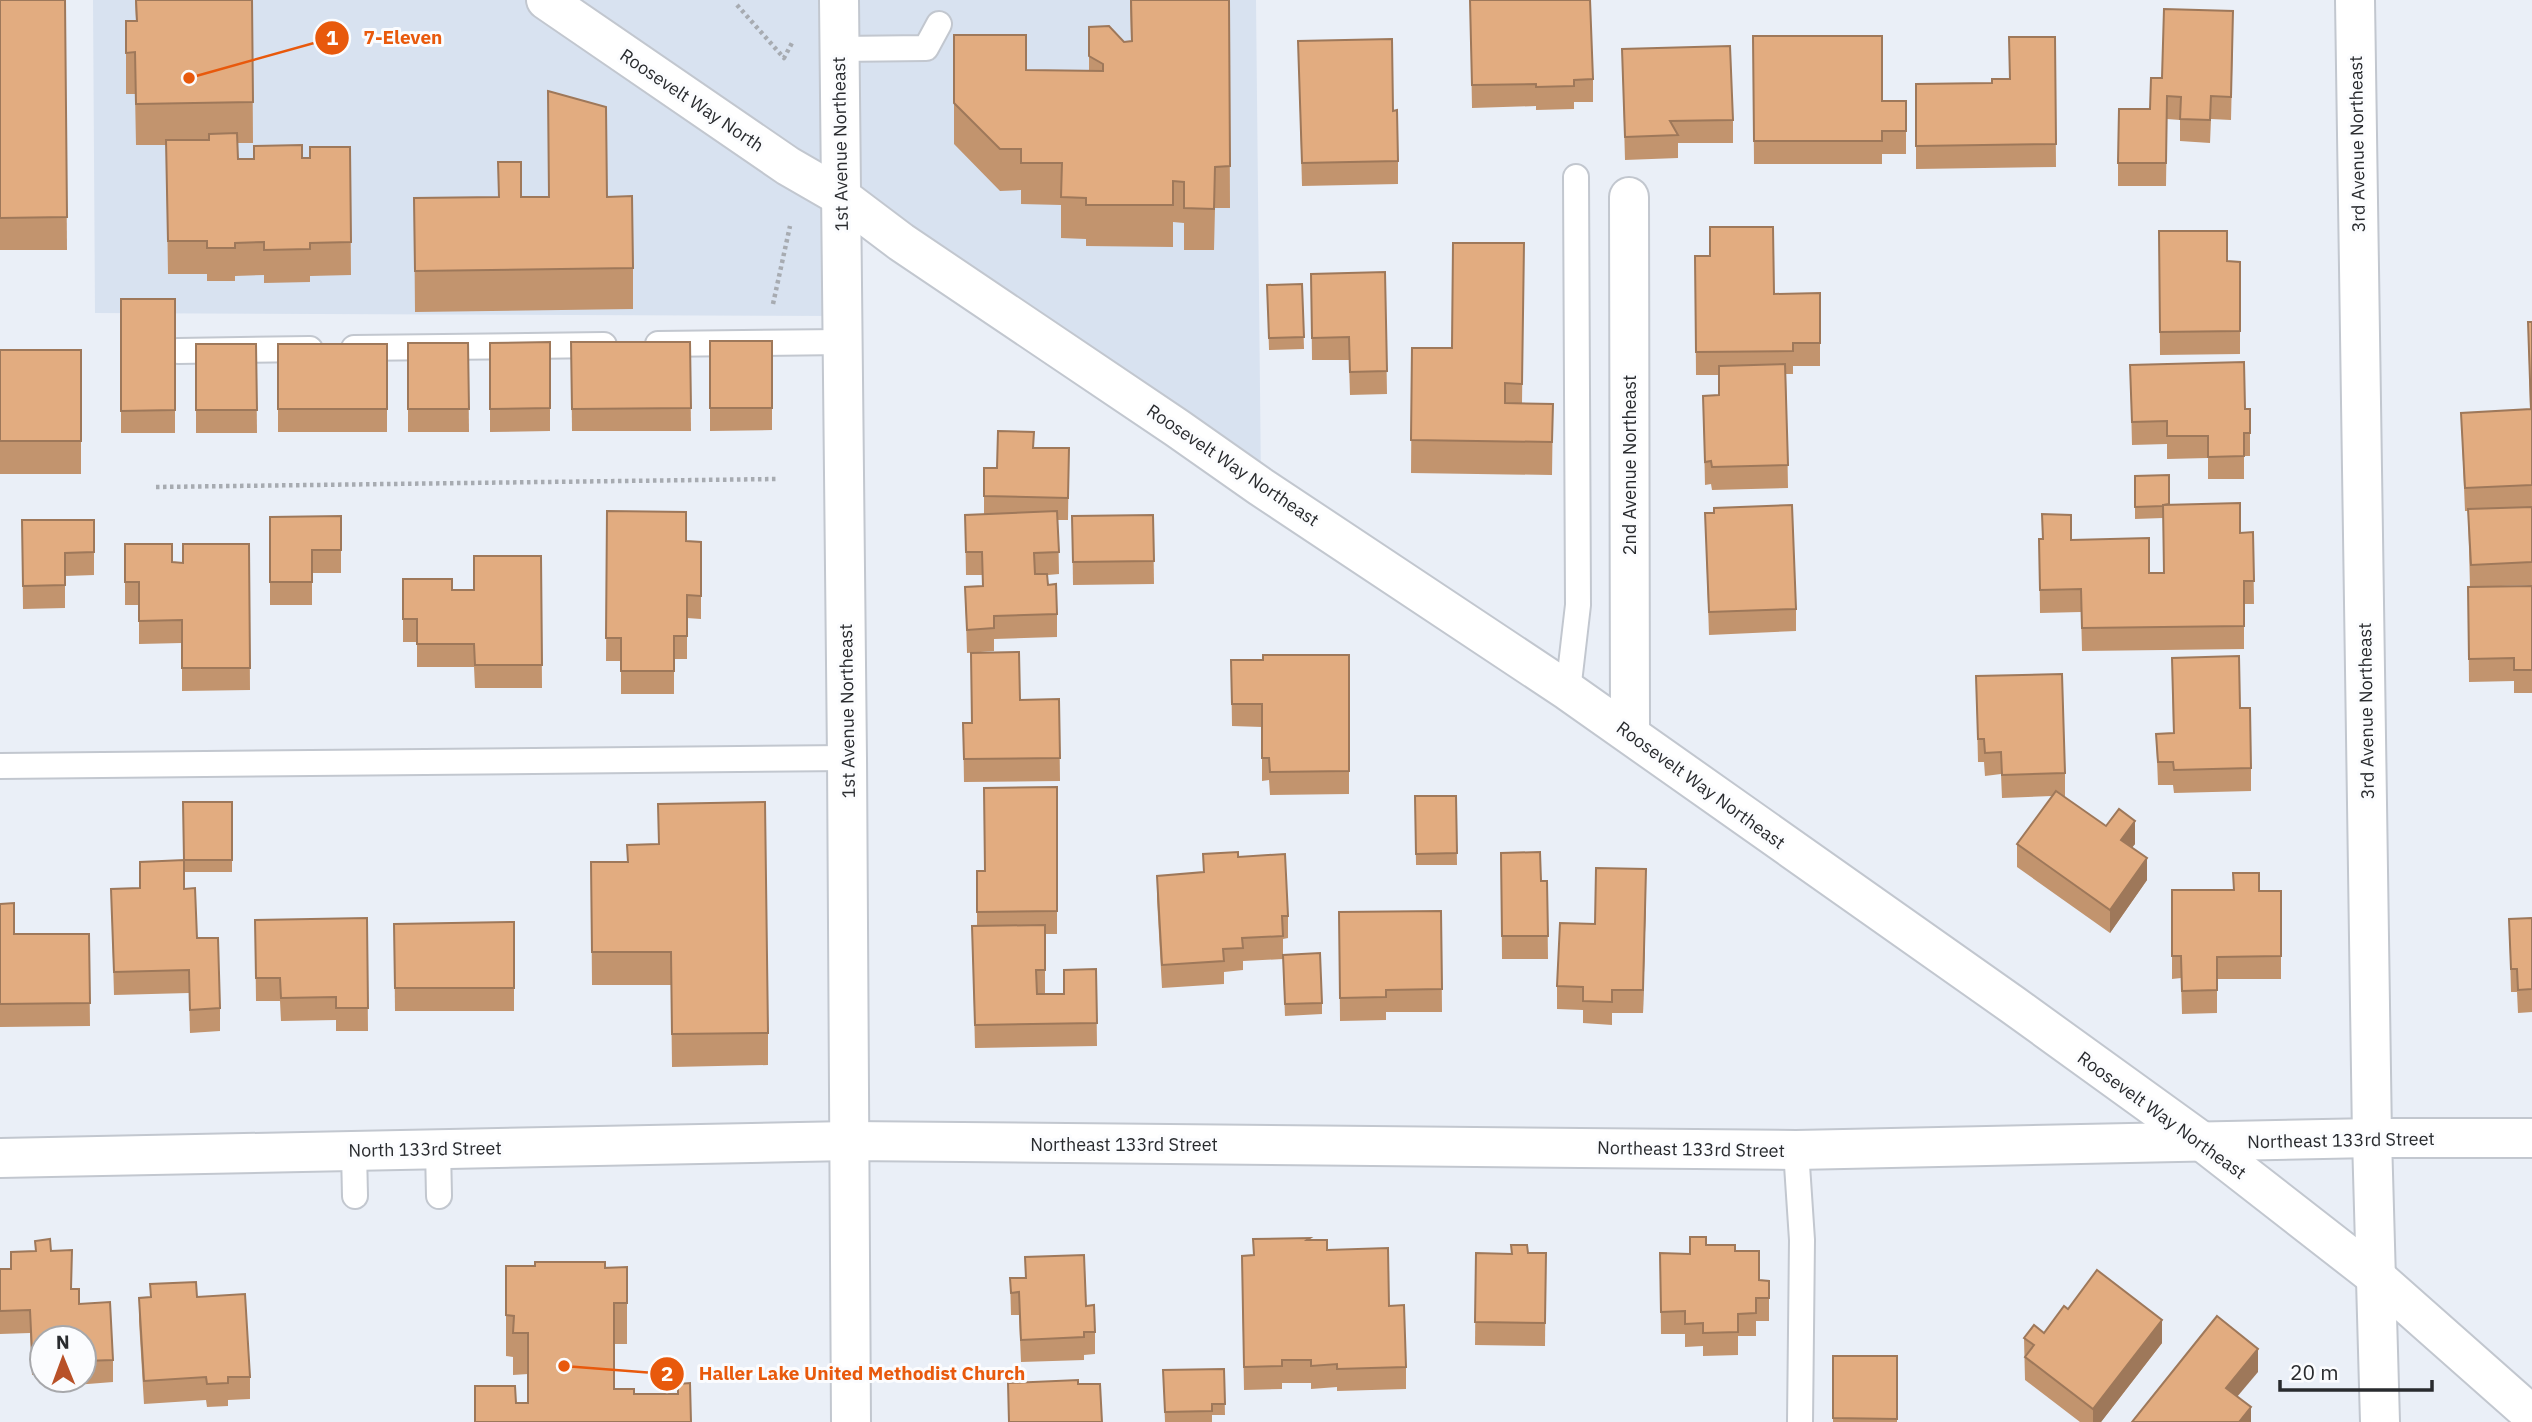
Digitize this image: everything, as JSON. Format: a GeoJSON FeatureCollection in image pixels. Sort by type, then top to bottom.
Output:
{"type":"FeatureCollection","features":[{"type":"Feature","properties":{"kind":"street","name":"Roosevelt Way North"},"geometry":{"type":"LineString","coordinates":[[546,0],[788,166],[840,196]]}},
{"type":"Feature","properties":{"kind":"street","name":"1st Avenue Northeast"},"geometry":{"type":"LineString","coordinates":[[839,0],[848,758],[851,1422]]}},
{"type":"Feature","properties":{"kind":"street","name":"3rd Avenue Northeast"},"geometry":{"type":"LineString","coordinates":[[2355,0],[2372,1138],[2380,1422]]}},
{"type":"Feature","properties":{"kind":"street","name":"Roosevelt Way Northeast"},"geometry":{"type":"LineString","coordinates":[[840,196],[912,250],[1630,734],[2204,1143],[2376,1277],[2532,1415]]}},
{"type":"Feature","properties":{"kind":"street","name":"2nd Avenue Northeast"},"geometry":{"type":"LineString","coordinates":[[1629,197],[1630,734]]}},
{"type":"Feature","properties":{"kind":"street","name":"Northeast 133rd Street"},"geometry":{"type":"LineString","coordinates":[[849,1142],[1796,1150],[2372,1138],[2532,1138]]}},
{"type":"Feature","properties":{"kind":"street","name":"North 133rd Street"},"geometry":{"type":"LineString","coordinates":[[0,1158],[849,1142]]}},
{"type":"Feature","properties":{"kind":"lane"},"geometry":{"type":"LineString","coordinates":[[839,49],[926,48],[939,24]]}},
{"type":"Feature","properties":{"kind":"lane"},"geometry":{"type":"LineString","coordinates":[[1568,691],[1578,605],[1576,177]]}},
{"type":"Feature","properties":{"kind":"lane"},"geometry":{"type":"LineString","coordinates":[[178,351],[843,342]]}},
{"type":"Feature","properties":{"kind":"lane"},"geometry":{"type":"LineString","coordinates":[[0,766],[848,758]]}},
{"type":"Feature","properties":{"kind":"lane"},"geometry":{"type":"LineString","coordinates":[[438,1149],[439,1196]]}},
{"type":"Feature","properties":{"kind":"lane"},"geometry":{"type":"LineString","coordinates":[[1796,1150],[1802,1240],[1800,1422]]}},
{"type":"Feature","properties":{"kind":"lane"},"geometry":{"type":"LineString","coordinates":[[354,1151],[355,1196]]}},
{"type":"Feature","properties":{"kind":"path"},"geometry":{"type":"LineString","coordinates":[[737,5],[784,58]]}},
{"type":"Feature","properties":{"kind":"path"},"geometry":{"type":"LineString","coordinates":[[773,314],[790,226]]}},
{"type":"Feature","properties":{"kind":"path"},"geometry":{"type":"LineString","coordinates":[[156,487],[776,479]]}},
{"type":"Feature","properties":{"kind":"shaded area"},"geometry":{"type":"Polygon","coordinates":[[[93,0],[1256,0],[1261,487],[841,197],[843,316],[95,313],[93,0]]]}},
{"type":"Feature","properties":{"kind":"building"},"geometry":{"type":"Polygon","coordinates":[[[0,0],[65,0],[67,217],[0,218],[0,0]]]}},
{"type":"Feature","properties":{"kind":"building"},"geometry":{"type":"Polygon","coordinates":[[[136,0],[252,0],[253,102],[136,104],[135,52],[126,53],[126,21],[137,21],[136,0]]]}},
{"type":"Feature","properties":{"kind":"building"},"geometry":{"type":"Polygon","coordinates":[[[1131,0],[1229,0],[1230,166],[1215,167],[1214,209],[1184,208],[1184,182],[1173,181],[1173,205],[1086,205],[1086,198],[1061,197],[1062,163],[1021,163],[1021,149],[1000,149],[954,103],[954,35],[1026,35],[1026,70],[1103,71],[1103,64],[1089,56],[1089,27],[1109,26],[1124,42],[1132,41],[1131,0]]]}},
{"type":"Feature","properties":{"kind":"building"},"geometry":{"type":"Polygon","coordinates":[[[1470,0],[1590,0],[1593,79],[1574,80],[1574,86],[1472,85],[1470,0]]]}},
{"type":"Feature","properties":{"kind":"building"},"geometry":{"type":"Polygon","coordinates":[[[2164,9],[2233,11],[2231,97],[2211,96],[2210,120],[2180,119],[2181,97],[2167,96],[2166,163],[2118,163],[2119,109],[2150,109],[2151,78],[2162,78],[2164,9]]]}},
{"type":"Feature","properties":{"kind":"building"},"geometry":{"type":"Polygon","coordinates":[[[1753,36],[1882,36],[1882,101],[1906,101],[1906,131],[1882,131],[1882,141],[1754,141],[1753,36]]]}},
{"type":"Feature","properties":{"kind":"building"},"geometry":{"type":"Polygon","coordinates":[[[2009,37],[2055,37],[2056,144],[1916,146],[1916,84],[1992,83],[1992,79],[2010,79],[2009,37]]]}},
{"type":"Feature","properties":{"kind":"building"},"geometry":{"type":"Polygon","coordinates":[[[1392,39],[1393,111],[1397,110],[1398,161],[1302,163],[1298,41],[1392,39]]]}},
{"type":"Feature","properties":{"kind":"building"},"geometry":{"type":"Polygon","coordinates":[[[1730,46],[1733,120],[1670,121],[1678,135],[1625,137],[1622,49],[1730,46]]]}},
{"type":"Feature","properties":{"kind":"building"},"geometry":{"type":"Polygon","coordinates":[[[548,91],[606,107],[607,197],[632,196],[633,268],[415,271],[414,198],[499,197],[498,162],[521,162],[521,197],[549,197],[548,91]]]}},
{"type":"Feature","properties":{"kind":"building"},"geometry":{"type":"Polygon","coordinates":[[[237,133],[238,159],[254,159],[254,146],[302,145],[302,158],[310,158],[310,147],[350,147],[351,242],[310,243],[310,249],[264,250],[264,242],[235,243],[235,248],[207,248],[207,241],[168,241],[166,140],[209,140],[209,134],[237,133]]]}},
{"type":"Feature","properties":{"kind":"building"},"geometry":{"type":"Polygon","coordinates":[[[1710,227],[1773,227],[1774,294],[1820,293],[1820,343],[1793,343],[1793,351],[1696,352],[1695,256],[1710,256],[1710,227]]]}},
{"type":"Feature","properties":{"kind":"building"},"geometry":{"type":"Polygon","coordinates":[[[2159,231],[2227,231],[2227,261],[2240,262],[2240,331],[2160,332],[2159,231]]]}},
{"type":"Feature","properties":{"kind":"building"},"geometry":{"type":"Polygon","coordinates":[[[1453,243],[1524,243],[1522,384],[1505,383],[1505,403],[1553,404],[1552,442],[1411,440],[1412,348],[1452,348],[1453,243]]]}},
{"type":"Feature","properties":{"kind":"building"},"geometry":{"type":"Polygon","coordinates":[[[1385,272],[1387,371],[1350,372],[1349,337],[1312,338],[1311,274],[1385,272]]]}},
{"type":"Feature","properties":{"kind":"building"},"geometry":{"type":"Polygon","coordinates":[[[1302,284],[1304,337],[1269,338],[1267,285],[1302,284]]]}},
{"type":"Feature","properties":{"kind":"building"},"geometry":{"type":"Polygon","coordinates":[[[121,299],[175,299],[175,410],[121,411],[121,299]]]}},
{"type":"Feature","properties":{"kind":"building"},"geometry":{"type":"Polygon","coordinates":[[[2528,322],[2532,322],[2532,485],[2465,488],[2461,413],[2531,409],[2528,322]]]}},
{"type":"Feature","properties":{"kind":"building"},"geometry":{"type":"Polygon","coordinates":[[[710,341],[772,341],[772,408],[710,408],[710,341]]]}},
{"type":"Feature","properties":{"kind":"building"},"geometry":{"type":"Polygon","coordinates":[[[550,342],[550,408],[490,409],[490,343],[550,342]]]}},
{"type":"Feature","properties":{"kind":"building"},"geometry":{"type":"Polygon","coordinates":[[[571,342],[690,342],[691,408],[572,409],[571,342]]]}},
{"type":"Feature","properties":{"kind":"building"},"geometry":{"type":"Polygon","coordinates":[[[408,343],[468,343],[469,409],[408,409],[408,343]]]}},
{"type":"Feature","properties":{"kind":"building"},"geometry":{"type":"Polygon","coordinates":[[[196,344],[256,344],[257,410],[196,410],[196,344]]]}},
{"type":"Feature","properties":{"kind":"building"},"geometry":{"type":"Polygon","coordinates":[[[278,344],[387,344],[387,409],[278,409],[278,344]]]}},
{"type":"Feature","properties":{"kind":"building"},"geometry":{"type":"Polygon","coordinates":[[[0,350],[81,350],[81,441],[0,441],[0,350]]]}},
{"type":"Feature","properties":{"kind":"building"},"geometry":{"type":"Polygon","coordinates":[[[2244,362],[2245,409],[2250,409],[2250,433],[2244,433],[2244,456],[2208,457],[2208,436],[2167,436],[2167,421],[2132,422],[2130,365],[2244,362]]]}},
{"type":"Feature","properties":{"kind":"building"},"geometry":{"type":"Polygon","coordinates":[[[1785,364],[1788,465],[1712,467],[1711,461],[1705,462],[1703,396],[1719,395],[1719,366],[1785,364]]]}},
{"type":"Feature","properties":{"kind":"building"},"geometry":{"type":"Polygon","coordinates":[[[998,431],[1034,432],[1033,448],[1069,448],[1068,498],[984,496],[984,468],[997,468],[998,431]]]}},
{"type":"Feature","properties":{"kind":"building"},"geometry":{"type":"Polygon","coordinates":[[[2169,475],[2169,504],[2135,507],[2135,476],[2169,475]]]}},
{"type":"Feature","properties":{"kind":"building"},"geometry":{"type":"Polygon","coordinates":[[[2240,503],[2240,533],[2253,532],[2254,581],[2244,581],[2244,626],[2082,628],[2081,589],[2040,590],[2039,539],[2043,539],[2042,514],[2071,515],[2071,540],[2149,538],[2149,573],[2164,573],[2163,505],[2240,503]]]}},
{"type":"Feature","properties":{"kind":"building"},"geometry":{"type":"Polygon","coordinates":[[[1792,505],[1796,609],[1709,612],[1705,513],[1714,513],[1714,508],[1792,505]]]}},
{"type":"Feature","properties":{"kind":"building"},"geometry":{"type":"Polygon","coordinates":[[[2532,507],[2532,562],[2471,565],[2468,509],[2532,507]]]}},
{"type":"Feature","properties":{"kind":"building"},"geometry":{"type":"Polygon","coordinates":[[[607,511],[686,512],[686,541],[701,542],[701,596],[687,595],[687,636],[674,636],[674,671],[621,671],[621,638],[606,638],[607,511]]]}},
{"type":"Feature","properties":{"kind":"building"},"geometry":{"type":"Polygon","coordinates":[[[1057,511],[1059,552],[1034,553],[1035,574],[1047,574],[1048,585],[1056,584],[1057,614],[994,616],[994,628],[967,630],[965,587],[983,586],[982,552],[966,552],[965,515],[1057,511]]]}},
{"type":"Feature","properties":{"kind":"building"},"geometry":{"type":"Polygon","coordinates":[[[1153,515],[1154,561],[1073,562],[1072,516],[1153,515]]]}},
{"type":"Feature","properties":{"kind":"building"},"geometry":{"type":"Polygon","coordinates":[[[341,516],[341,550],[312,550],[312,582],[270,582],[270,517],[341,516]]]}},
{"type":"Feature","properties":{"kind":"building"},"geometry":{"type":"Polygon","coordinates":[[[22,520],[94,520],[94,552],[65,553],[65,585],[23,586],[22,520]]]}},
{"type":"Feature","properties":{"kind":"building"},"geometry":{"type":"Polygon","coordinates":[[[125,544],[172,544],[172,562],[183,563],[183,544],[249,544],[250,668],[182,668],[182,620],[139,621],[139,582],[125,582],[125,544]]]}},
{"type":"Feature","properties":{"kind":"building"},"geometry":{"type":"Polygon","coordinates":[[[474,556],[541,556],[542,665],[475,665],[474,644],[417,644],[417,619],[403,619],[403,579],[452,579],[452,590],[474,590],[474,556]]]}},
{"type":"Feature","properties":{"kind":"building"},"geometry":{"type":"Polygon","coordinates":[[[2532,586],[2532,670],[2514,670],[2514,658],[2469,659],[2468,587],[2532,586]]]}},
{"type":"Feature","properties":{"kind":"building"},"geometry":{"type":"Polygon","coordinates":[[[1019,652],[1020,700],[1059,699],[1060,758],[964,759],[963,723],[972,723],[971,653],[1019,652]]]}},
{"type":"Feature","properties":{"kind":"building"},"geometry":{"type":"Polygon","coordinates":[[[1263,655],[1349,655],[1349,771],[1270,772],[1269,758],[1262,758],[1262,704],[1232,704],[1231,660],[1263,660],[1263,655]]]}},
{"type":"Feature","properties":{"kind":"building"},"geometry":{"type":"Polygon","coordinates":[[[2239,656],[2240,708],[2250,708],[2251,768],[2174,770],[2173,762],[2158,762],[2156,734],[2174,733],[2172,658],[2239,656]]]}},
{"type":"Feature","properties":{"kind":"building"},"geometry":{"type":"Polygon","coordinates":[[[2062,674],[2065,773],[2002,775],[2001,752],[1985,753],[1984,739],[1978,739],[1976,676],[2062,674]]]}},
{"type":"Feature","properties":{"kind":"building"},"geometry":{"type":"Polygon","coordinates":[[[1057,787],[1057,911],[977,912],[977,871],[985,871],[984,788],[1057,787]]]}},
{"type":"Feature","properties":{"kind":"building"},"geometry":{"type":"Polygon","coordinates":[[[2056,791],[2106,826],[2119,809],[2135,821],[2121,840],[2147,858],[2110,910],[2017,844],[2056,791]]]}},
{"type":"Feature","properties":{"kind":"building"},"geometry":{"type":"Polygon","coordinates":[[[1415,796],[1456,796],[1457,853],[1416,854],[1415,796]]]}},
{"type":"Feature","properties":{"kind":"building"},"geometry":{"type":"Polygon","coordinates":[[[183,802],[232,802],[232,860],[184,860],[183,802]]]}},
{"type":"Feature","properties":{"kind":"building"},"geometry":{"type":"Polygon","coordinates":[[[765,802],[768,1033],[672,1034],[671,952],[592,952],[591,862],[628,862],[627,845],[659,844],[658,804],[765,802]]]}},
{"type":"Feature","properties":{"kind":"building"},"geometry":{"type":"Polygon","coordinates":[[[1238,852],[1238,857],[1285,854],[1288,916],[1282,916],[1283,936],[1242,938],[1243,948],[1223,949],[1224,961],[1162,965],[1157,876],[1204,872],[1203,854],[1238,852]]]}},
{"type":"Feature","properties":{"kind":"building"},"geometry":{"type":"Polygon","coordinates":[[[1540,852],[1541,881],[1547,881],[1548,936],[1502,936],[1501,853],[1540,852]]]}},
{"type":"Feature","properties":{"kind":"building"},"geometry":{"type":"Polygon","coordinates":[[[184,860],[184,889],[195,888],[197,938],[218,938],[220,1008],[190,1010],[189,970],[114,972],[111,889],[140,888],[140,862],[184,860]]]}},
{"type":"Feature","properties":{"kind":"building"},"geometry":{"type":"Polygon","coordinates":[[[1596,868],[1646,869],[1643,990],[1612,990],[1612,1002],[1583,1001],[1583,987],[1557,986],[1560,923],[1595,924],[1596,868]]]}},
{"type":"Feature","properties":{"kind":"building"},"geometry":{"type":"Polygon","coordinates":[[[2233,873],[2259,873],[2259,891],[2281,891],[2281,956],[2217,957],[2217,990],[2182,991],[2181,956],[2172,956],[2172,890],[2234,890],[2233,873]]]}},
{"type":"Feature","properties":{"kind":"building"},"geometry":{"type":"Polygon","coordinates":[[[14,903],[14,934],[89,934],[90,1003],[0,1004],[0,904],[14,903]]]}},
{"type":"Feature","properties":{"kind":"building"},"geometry":{"type":"Polygon","coordinates":[[[1441,911],[1442,989],[1386,990],[1386,997],[1340,998],[1339,912],[1441,911]]]}},
{"type":"Feature","properties":{"kind":"building"},"geometry":{"type":"Polygon","coordinates":[[[367,918],[368,1008],[336,1008],[336,997],[281,998],[280,978],[256,978],[255,920],[367,918]]]}},
{"type":"Feature","properties":{"kind":"building"},"geometry":{"type":"Polygon","coordinates":[[[2532,918],[2532,989],[2518,990],[2517,969],[2511,969],[2509,919],[2532,918]]]}},
{"type":"Feature","properties":{"kind":"building"},"geometry":{"type":"Polygon","coordinates":[[[514,922],[514,988],[395,988],[394,924],[514,922]]]}},
{"type":"Feature","properties":{"kind":"building"},"geometry":{"type":"Polygon","coordinates":[[[1045,925],[1045,970],[1036,970],[1037,994],[1064,994],[1064,970],[1096,969],[1097,1023],[975,1025],[972,926],[1045,925]]]}},
{"type":"Feature","properties":{"kind":"building"},"geometry":{"type":"Polygon","coordinates":[[[1320,953],[1322,1003],[1285,1004],[1283,955],[1320,953]]]}},
{"type":"Feature","properties":{"kind":"building"},"geometry":{"type":"Polygon","coordinates":[[[1690,1237],[1706,1237],[1706,1245],[1735,1245],[1735,1251],[1759,1251],[1759,1280],[1769,1281],[1769,1298],[1756,1298],[1756,1313],[1738,1314],[1738,1332],[1703,1333],[1703,1323],[1685,1324],[1685,1311],[1661,1312],[1660,1253],[1690,1254],[1690,1237]]]}},
{"type":"Feature","properties":{"kind":"building"},"geometry":{"type":"Polygon","coordinates":[[[1310,1238],[1307,1240],[1327,1240],[1327,1250],[1388,1248],[1389,1306],[1404,1305],[1406,1367],[1337,1369],[1337,1364],[1311,1366],[1311,1360],[1282,1360],[1282,1366],[1244,1367],[1242,1256],[1254,1255],[1253,1239],[1310,1238]]]}},
{"type":"Feature","properties":{"kind":"building"},"geometry":{"type":"Polygon","coordinates":[[[50,1239],[51,1251],[72,1250],[71,1289],[79,1289],[79,1304],[110,1302],[113,1360],[98,1361],[98,1324],[31,1324],[30,1310],[0,1311],[0,1269],[11,1269],[11,1252],[36,1251],[35,1241],[50,1239]]]}},
{"type":"Feature","properties":{"kind":"building"},"geometry":{"type":"Polygon","coordinates":[[[1511,1245],[1527,1245],[1528,1253],[1546,1253],[1545,1323],[1475,1322],[1476,1253],[1512,1254],[1511,1245]]]}},
{"type":"Feature","properties":{"kind":"building"},"geometry":{"type":"Polygon","coordinates":[[[1084,1255],[1086,1306],[1094,1305],[1095,1332],[1084,1332],[1084,1337],[1021,1340],[1019,1292],[1011,1293],[1010,1278],[1026,1278],[1025,1257],[1084,1255]]]}},
{"type":"Feature","properties":{"kind":"building"},"geometry":{"type":"Polygon","coordinates":[[[535,1262],[605,1262],[605,1268],[627,1267],[627,1303],[614,1303],[614,1389],[634,1389],[634,1394],[678,1394],[678,1384],[690,1383],[691,1422],[475,1422],[475,1386],[515,1386],[516,1403],[528,1403],[528,1333],[513,1333],[514,1316],[506,1315],[506,1266],[535,1266],[535,1262]]]}},
{"type":"Feature","properties":{"kind":"building"},"geometry":{"type":"Polygon","coordinates":[[[2097,1270],[2162,1320],[2093,1409],[2025,1357],[2034,1345],[2024,1338],[2034,1325],[2044,1333],[2064,1306],[2068,1309],[2097,1270]]]}},
{"type":"Feature","properties":{"kind":"building"},"geometry":{"type":"Polygon","coordinates":[[[196,1282],[197,1297],[245,1294],[250,1377],[228,1377],[228,1383],[207,1384],[206,1377],[144,1381],[139,1298],[151,1297],[150,1284],[196,1282]]]}},
{"type":"Feature","properties":{"kind":"building"},"geometry":{"type":"Polygon","coordinates":[[[2217,1316],[2258,1349],[2226,1388],[2251,1407],[2239,1422],[2132,1422],[2217,1316]]]}},
{"type":"Feature","properties":{"kind":"building"},"geometry":{"type":"Polygon","coordinates":[[[1833,1356],[1897,1356],[1897,1419],[1833,1418],[1833,1356]]]}},
{"type":"Feature","properties":{"kind":"building"},"geometry":{"type":"Polygon","coordinates":[[[1224,1369],[1225,1404],[1212,1404],[1212,1411],[1165,1412],[1163,1370],[1224,1369]]]}},
{"type":"Feature","properties":{"kind":"building"},"geometry":{"type":"Polygon","coordinates":[[[1078,1380],[1078,1384],[1100,1384],[1102,1422],[1009,1422],[1008,1383],[1078,1380]]]}},
{"type":"Feature","properties":{"kind":"place","name":"7-Eleven"},"geometry":{"type":"Point","coordinates":[189,78]}},
{"type":"Feature","properties":{"kind":"place","name":"Haller Lake United Methodist Church"},"geometry":{"type":"Point","coordinates":[564,1366]}}]}
